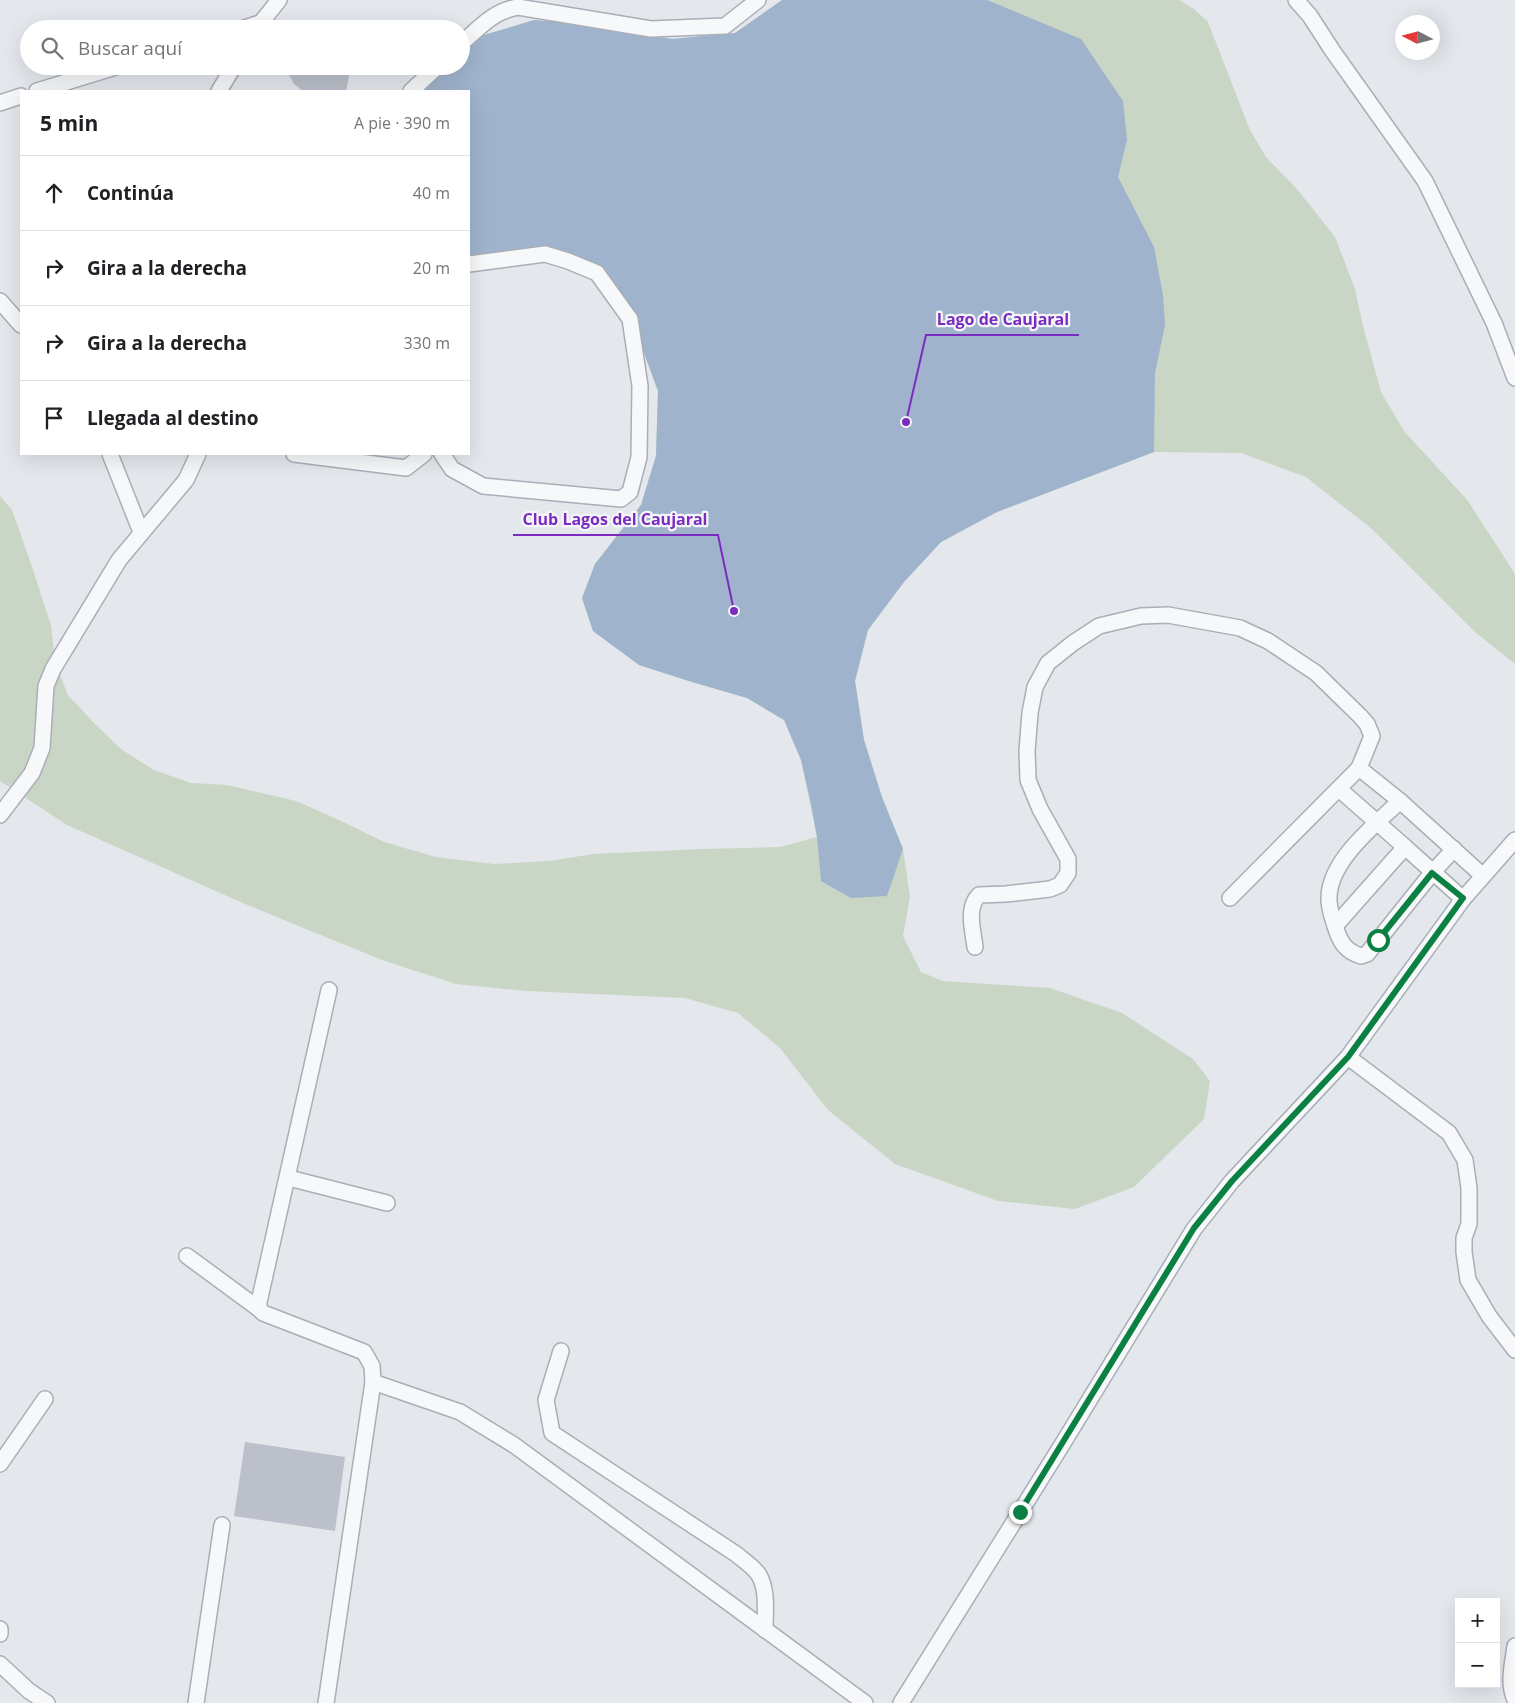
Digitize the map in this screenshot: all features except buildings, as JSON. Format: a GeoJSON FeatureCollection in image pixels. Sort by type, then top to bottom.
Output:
{"type":"FeatureCollection","features":[{"type":"Feature","properties":{"kind":"street"},"geometry":{"type":"LineString","coordinates":[[263,20],[279,0]]}},
{"type":"Feature","properties":{"kind":"street"},"geometry":{"type":"LineString","coordinates":[[470,36],[488,20],[506,9],[518,7],[651,29],[725,26],[758,0]]}},
{"type":"Feature","properties":{"kind":"street"},"geometry":{"type":"LineString","coordinates":[[1296,0],[1310,16],[1332,50],[1426,181],[1494,323],[1515,378]]}},
{"type":"Feature","properties":{"kind":"street"},"geometry":{"type":"LineString","coordinates":[[40,90],[89,75]]}},
{"type":"Feature","properties":{"kind":"street"},"geometry":{"type":"LineString","coordinates":[[220,90],[229,75]]}},
{"type":"Feature","properties":{"kind":"street"},"geometry":{"type":"LineString","coordinates":[[412,90],[428,75]]}},
{"type":"Feature","properties":{"kind":"street"},"geometry":{"type":"LineString","coordinates":[[0,103],[20,96]]}},
{"type":"Feature","properties":{"kind":"street"},"geometry":{"type":"LineString","coordinates":[[443,455],[452,469],[483,486],[621,499],[630,492],[639,457],[640,386],[630,319],[597,273],[545,254],[470,264]]}},
{"type":"Feature","properties":{"kind":"street"},"geometry":{"type":"LineString","coordinates":[[0,301],[20,324]]}},
{"type":"Feature","properties":{"kind":"street"},"geometry":{"type":"LineString","coordinates":[[110,455],[141,532]]}},
{"type":"Feature","properties":{"kind":"street"},"geometry":{"type":"LineString","coordinates":[[0,815],[32,773],[42,748],[46,686],[53,669],[119,560],[186,480],[198,455]]}},
{"type":"Feature","properties":{"kind":"street"},"geometry":{"type":"LineString","coordinates":[[302,455],[406,468],[423,455]]}},
{"type":"Feature","properties":{"kind":"street"},"geometry":{"type":"LineString","coordinates":[[975,947],[971,907],[979,895],[1050,889],[1060,885],[1068,873],[1068,859],[1040,809],[1028,780],[1030,713],[1035,687],[1048,663],[1073,643],[1099,626],[1141,616],[1168,614],[1240,628],[1268,641],[1316,672],[1367,724],[1372,736],[1359,768],[1230,898]]}},
{"type":"Feature","properties":{"kind":"street"},"geometry":{"type":"LineString","coordinates":[[1359,768],[1400,801],[1482,876]]}},
{"type":"Feature","properties":{"kind":"street"},"geometry":{"type":"LineString","coordinates":[[1339,789],[1432,873],[1463,898]]}},
{"type":"Feature","properties":{"kind":"street"},"geometry":{"type":"LineString","coordinates":[[1400,801],[1359,840],[1342,861],[1330,885],[1330,908],[1340,940],[1346,949],[1360,956],[1367,954],[1432,873],[1454,849]]}},
{"type":"Feature","properties":{"kind":"street"},"geometry":{"type":"LineString","coordinates":[[901,1703],[1194,1228],[1232,1181],[1348,1057],[1463,898],[1515,840]]}},
{"type":"Feature","properties":{"kind":"street"},"geometry":{"type":"LineString","coordinates":[[1335,926],[1405,847]]}},
{"type":"Feature","properties":{"kind":"street"},"geometry":{"type":"LineString","coordinates":[[260,1309],[259,1302],[329,990]]}},
{"type":"Feature","properties":{"kind":"street"},"geometry":{"type":"LineString","coordinates":[[1348,1057],[1448,1133],[1465,1160],[1469,1188],[1469,1224],[1464,1238],[1468,1280],[1489,1316],[1515,1350]]}},
{"type":"Feature","properties":{"kind":"street"},"geometry":{"type":"LineString","coordinates":[[288,1178],[388,1203]]}},
{"type":"Feature","properties":{"kind":"street"},"geometry":{"type":"LineString","coordinates":[[187,1256],[263,1313],[364,1352],[372,1366],[373,1382],[326,1703]]}},
{"type":"Feature","properties":{"kind":"street"},"geometry":{"type":"LineString","coordinates":[[561,1351],[546,1400],[552,1433],[736,1554],[748,1564],[758,1574],[765,1590],[765,1630]]}},
{"type":"Feature","properties":{"kind":"street"},"geometry":{"type":"LineString","coordinates":[[373,1382],[460,1412],[514,1445],[865,1703]]}},
{"type":"Feature","properties":{"kind":"street"},"geometry":{"type":"LineString","coordinates":[[0,1464],[45,1399]]}},
{"type":"Feature","properties":{"kind":"street"},"geometry":{"type":"LineString","coordinates":[[196,1703],[222,1525]]}},
{"type":"Feature","properties":{"kind":"street"},"geometry":{"type":"LineString","coordinates":[[0,1629],[0,1634]]}},
{"type":"Feature","properties":{"kind":"street"},"geometry":{"type":"LineString","coordinates":[[1515,1646],[1511,1665],[1511,1691],[1515,1700]]}},
{"type":"Feature","properties":{"kind":"street"},"geometry":{"type":"LineString","coordinates":[[0,1664],[29,1691],[48,1703]]}},
{"type":"Feature","properties":{"kind":"green space"},"geometry":{"type":"Polygon","coordinates":[[[782,0],[1179,0],[1194,9],[1208,22],[1250,130],[1266,157],[1297,189],[1335,237],[1355,289],[1381,392],[1404,431],[1468,501],[1515,574],[1515,664],[1475,632],[1372,529],[1306,477],[1241,453],[1154,452],[997,512],[941,542],[904,582],[868,630],[855,681],[864,740],[882,797],[903,849],[910,897],[903,936],[921,972],[943,981],[1050,988],[1122,1013],[1193,1059],[1210,1081],[1204,1119],[1134,1187],[1075,1209],[998,1201],[895,1164],[828,1110],[780,1048],[738,1013],[685,998],[526,991],[456,984],[382,960],[245,904],[67,825],[0,781],[0,496],[12,510],[28,555],[51,625],[55,663],[68,695],[122,750],[154,770],[191,783],[227,785],[296,801],[384,842],[436,857],[494,864],[549,861],[593,854],[780,847],[817,837],[801,760],[784,720],[747,698],[639,665],[593,631],[582,598],[595,564],[641,505],[656,456],[658,391],[631,318],[599,272],[551,247],[484,256],[470,90],[425,90],[439,75],[470,75],[470,49],[534,20],[587,24],[672,39],[735,33],[782,0]]]}},
{"type":"Feature","properties":{"kind":"water"},"geometry":{"type":"Polygon","coordinates":[[[782,0],[987,0],[1081,39],[1123,101],[1127,140],[1118,177],[1154,247],[1163,295],[1165,325],[1155,373],[1154,452],[997,512],[941,542],[904,582],[868,630],[855,681],[864,740],[882,797],[903,849],[887,896],[851,898],[821,881],[817,837],[801,760],[784,720],[747,698],[639,665],[593,631],[582,598],[595,564],[641,505],[656,456],[658,391],[631,318],[599,272],[551,247],[484,256],[470,260],[470,90],[425,90],[439,75],[470,75],[470,44],[477,37],[534,20],[587,24],[672,39],[735,33],[782,0]]]}},
{"type":"Feature","properties":{"kind":"place","name":"Lago de Caujaral"},"geometry":{"type":"Point","coordinates":[906,422]}},
{"type":"Feature","properties":{"kind":"place","name":"Club Lagos del Caujaral"},"geometry":{"type":"Point","coordinates":[734,611]}},
{"type":"Feature","properties":{"kind":"route"},"geometry":{"type":"LineString","coordinates":[[1020,1512],[1194,1228],[1232,1181],[1348,1057],[1463,898],[1432,873],[1378,940]]}}]}
